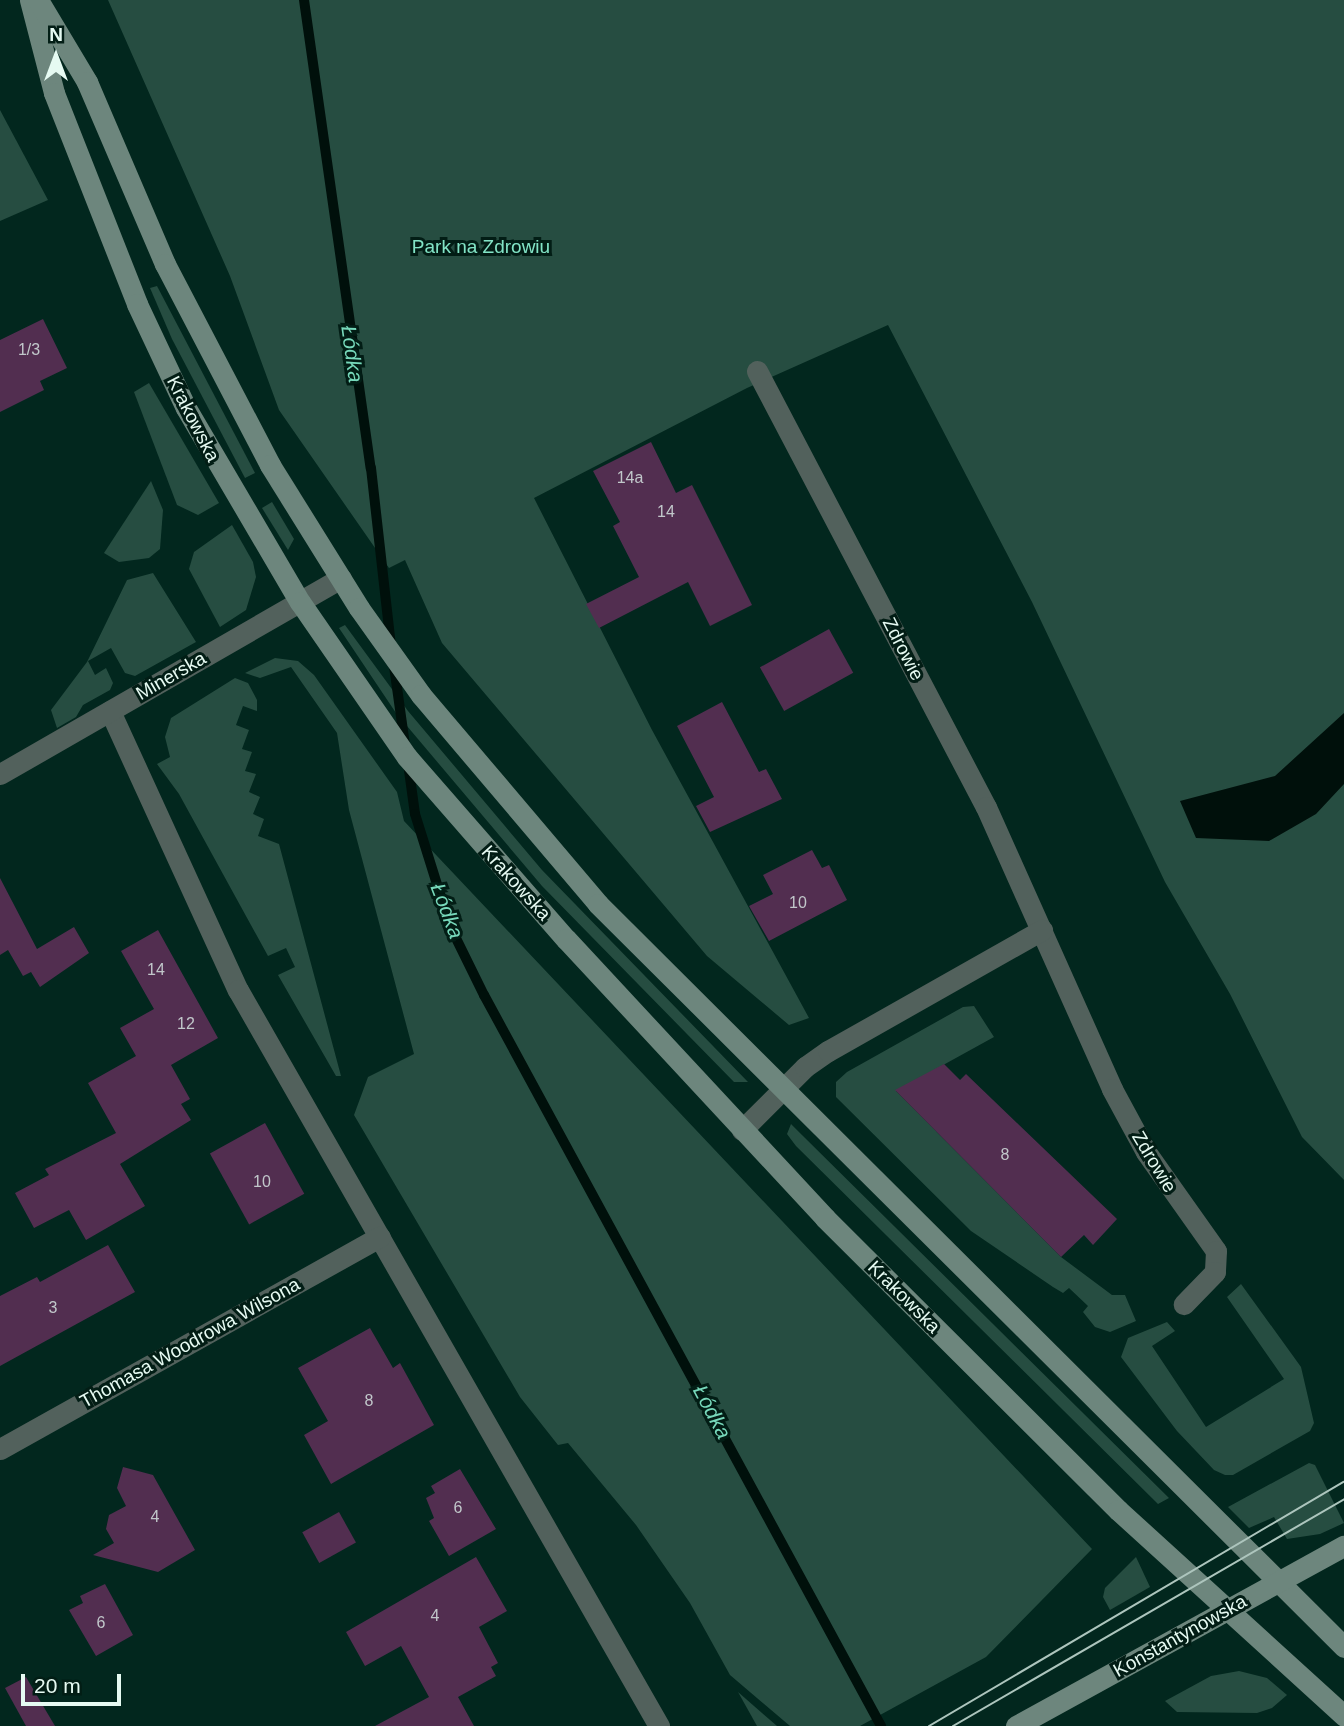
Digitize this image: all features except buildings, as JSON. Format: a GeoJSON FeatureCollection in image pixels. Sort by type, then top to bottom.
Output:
{"type":"FeatureCollection","features":[{"type":"Feature","properties":{"kind":"main road","name":"Krakowska"},"geometry":{"type":"LineString","coordinates":[[30,0],[54,93],[137,304],[186,408],[300,602],[372,708],[443,801],[825,1218],[1118,1510],[1344,1716]]}},
{"type":"Feature","properties":{"kind":"main road"},"geometry":{"type":"LineString","coordinates":[[38,0],[88,82],[165,264],[270,466],[359,608],[421,695],[590,894],[783,1090],[1344,1647]]}},
{"type":"Feature","properties":{"kind":"main road","name":"Konstantynowska"},"geometry":{"type":"LineString","coordinates":[[1016,1726],[1344,1546]]}},
{"type":"Feature","properties":{"kind":"street","name":"Zdrowie"},"geometry":{"type":"LineString","coordinates":[[757,371],[985,807],[1140,1141],[1216,1251],[1215,1272],[1184,1304]]}},
{"type":"Feature","properties":{"kind":"street","name":"Minerska"},"geometry":{"type":"LineString","coordinates":[[0,774],[341,578]]}},
{"type":"Feature","properties":{"kind":"street"},"geometry":{"type":"LineString","coordinates":[[110,711],[238,990],[659,1726]]}},
{"type":"Feature","properties":{"kind":"street"},"geometry":{"type":"LineString","coordinates":[[742,1130],[805,1067],[845,1041],[1042,930]]}},
{"type":"Feature","properties":{"kind":"street","name":"Thomasa Woodrowa Wilsona"},"geometry":{"type":"LineString","coordinates":[[0,1449],[380,1237]]}},
{"type":"Feature","properties":{"kind":"green space","name":"Park na Zdrowiu"},"geometry":{"type":"Polygon","coordinates":[[[108,0],[1344,0],[1344,1180],[1302,1137],[1230,994],[1165,882],[1032,602],[888,325],[747,388],[534,498],[652,730],[809,1018],[789,1025],[707,956],[442,643],[405,560],[389,568],[279,410],[230,276],[108,0]]]}},
{"type":"Feature","properties":{"kind":"green space"},"geometry":{"type":"Polygon","coordinates":[[[0,110],[48,200],[0,221],[0,110]]]}},
{"type":"Feature","properties":{"kind":"green space"},"geometry":{"type":"Polygon","coordinates":[[[157,286],[255,473],[245,478],[172,339],[150,288],[157,286]]]}},
{"type":"Feature","properties":{"kind":"green space"},"geometry":{"type":"Polygon","coordinates":[[[149,383],[219,503],[198,515],[177,505],[134,392],[149,383]]]}},
{"type":"Feature","properties":{"kind":"green space"},"geometry":{"type":"Polygon","coordinates":[[[151,481],[163,510],[160,549],[149,558],[119,562],[104,553],[151,481]]]}},
{"type":"Feature","properties":{"kind":"green space"},"geometry":{"type":"Polygon","coordinates":[[[272,502],[294,539],[288,550],[262,508],[272,502]]]}},
{"type":"Feature","properties":{"kind":"green space"},"geometry":{"type":"Polygon","coordinates":[[[232,525],[253,562],[256,577],[246,610],[220,627],[189,569],[194,552],[232,525]]]}},
{"type":"Feature","properties":{"kind":"green space"},"geometry":{"type":"Polygon","coordinates":[[[153,573],[196,642],[135,676],[125,673],[111,648],[88,661],[95,675],[106,668],[113,683],[110,690],[83,705],[76,717],[57,728],[51,710],[87,662],[127,580],[153,573]]]}},
{"type":"Feature","properties":{"kind":"green space"},"geometry":{"type":"Polygon","coordinates":[[[345,625],[408,711],[542,870],[748,1082],[734,1082],[542,886],[396,713],[339,628],[345,625]]]}},
{"type":"Feature","properties":{"kind":"green space"},"geometry":{"type":"Polygon","coordinates":[[[275,658],[298,661],[314,675],[397,792],[404,821],[1092,1549],[986,1657],[860,1726],[790,1726],[730,1675],[690,1603],[636,1525],[568,1443],[558,1445],[520,1397],[354,1115],[368,1077],[414,1054],[349,810],[337,733],[291,667],[260,678],[245,673],[275,658]]]}},
{"type":"Feature","properties":{"kind":"green space"},"geometry":{"type":"Polygon","coordinates":[[[235,678],[248,683],[257,700],[257,711],[243,706],[236,725],[249,730],[242,749],[252,752],[245,771],[256,774],[249,792],[260,797],[253,814],[264,819],[258,836],[279,844],[341,1076],[336,1076],[278,975],[295,967],[286,948],[268,956],[179,794],[157,764],[170,757],[165,737],[171,718],[235,678]]]}},
{"type":"Feature","properties":{"kind":"green space"},"geometry":{"type":"Polygon","coordinates":[[[974,1006],[994,1037],[896,1091],[1061,1257],[1112,1295],[1125,1295],[1136,1321],[1110,1332],[1095,1327],[1083,1312],[1088,1306],[1069,1288],[1063,1293],[971,1231],[836,1097],[836,1082],[847,1072],[963,1007],[974,1006]]]}},
{"type":"Feature","properties":{"kind":"green space"},"geometry":{"type":"Polygon","coordinates":[[[791,1124],[1169,1498],[1158,1504],[796,1146],[787,1134],[791,1124]]]}},
{"type":"Feature","properties":{"kind":"green space"},"geometry":{"type":"Polygon","coordinates":[[[1241,1284],[1301,1367],[1314,1423],[1310,1431],[1233,1475],[1225,1475],[1214,1470],[1177,1431],[1121,1357],[1128,1338],[1167,1322],[1175,1331],[1152,1346],[1206,1427],[1284,1379],[1227,1297],[1241,1284]]]}},
{"type":"Feature","properties":{"kind":"green space"},"geometry":{"type":"Polygon","coordinates":[[[1309,1463],[1315,1465],[1344,1523],[1320,1534],[1287,1539],[1274,1517],[1249,1528],[1228,1507],[1309,1463]]]}},
{"type":"Feature","properties":{"kind":"green space"},"geometry":{"type":"Polygon","coordinates":[[[1136,1557],[1150,1587],[1110,1610],[1103,1597],[1105,1588],[1136,1557]]]}},
{"type":"Feature","properties":{"kind":"green space"},"geometry":{"type":"Polygon","coordinates":[[[1239,1671],[1267,1678],[1287,1695],[1272,1708],[1257,1713],[1177,1712],[1165,1701],[1211,1676],[1239,1671]]]}},
{"type":"Feature","properties":{"kind":"green space"},"geometry":{"type":"Polygon","coordinates":[[[738,1692],[777,1726],[757,1726],[738,1692]]]}},
{"type":"Feature","properties":{"kind":"shaded area"},"geometry":{"type":"Polygon","coordinates":[[[1344,713],[1344,784],[1316,814],[1269,841],[1196,838],[1180,801],[1275,776],[1344,713]]]}},
{"type":"Feature","properties":{"kind":"waterway","name":"Łódka"},"geometry":{"type":"LineString","coordinates":[[304,0],[371,468],[391,645]]}},
{"type":"Feature","properties":{"kind":"waterway","name":"Łódka"},"geometry":{"type":"LineString","coordinates":[[394,666],[405,745]]}},
{"type":"Feature","properties":{"kind":"waterway","name":"Łódka"},"geometry":{"type":"LineString","coordinates":[[408,763],[415,814],[450,926],[484,995],[881,1726]]}},
{"type":"Feature","properties":{"kind":"tram line"},"geometry":{"type":"LineString","coordinates":[[929,1726],[1344,1482]]}},
{"type":"Feature","properties":{"kind":"tram line"},"geometry":{"type":"LineString","coordinates":[[953,1726],[1344,1499]]}}]}
